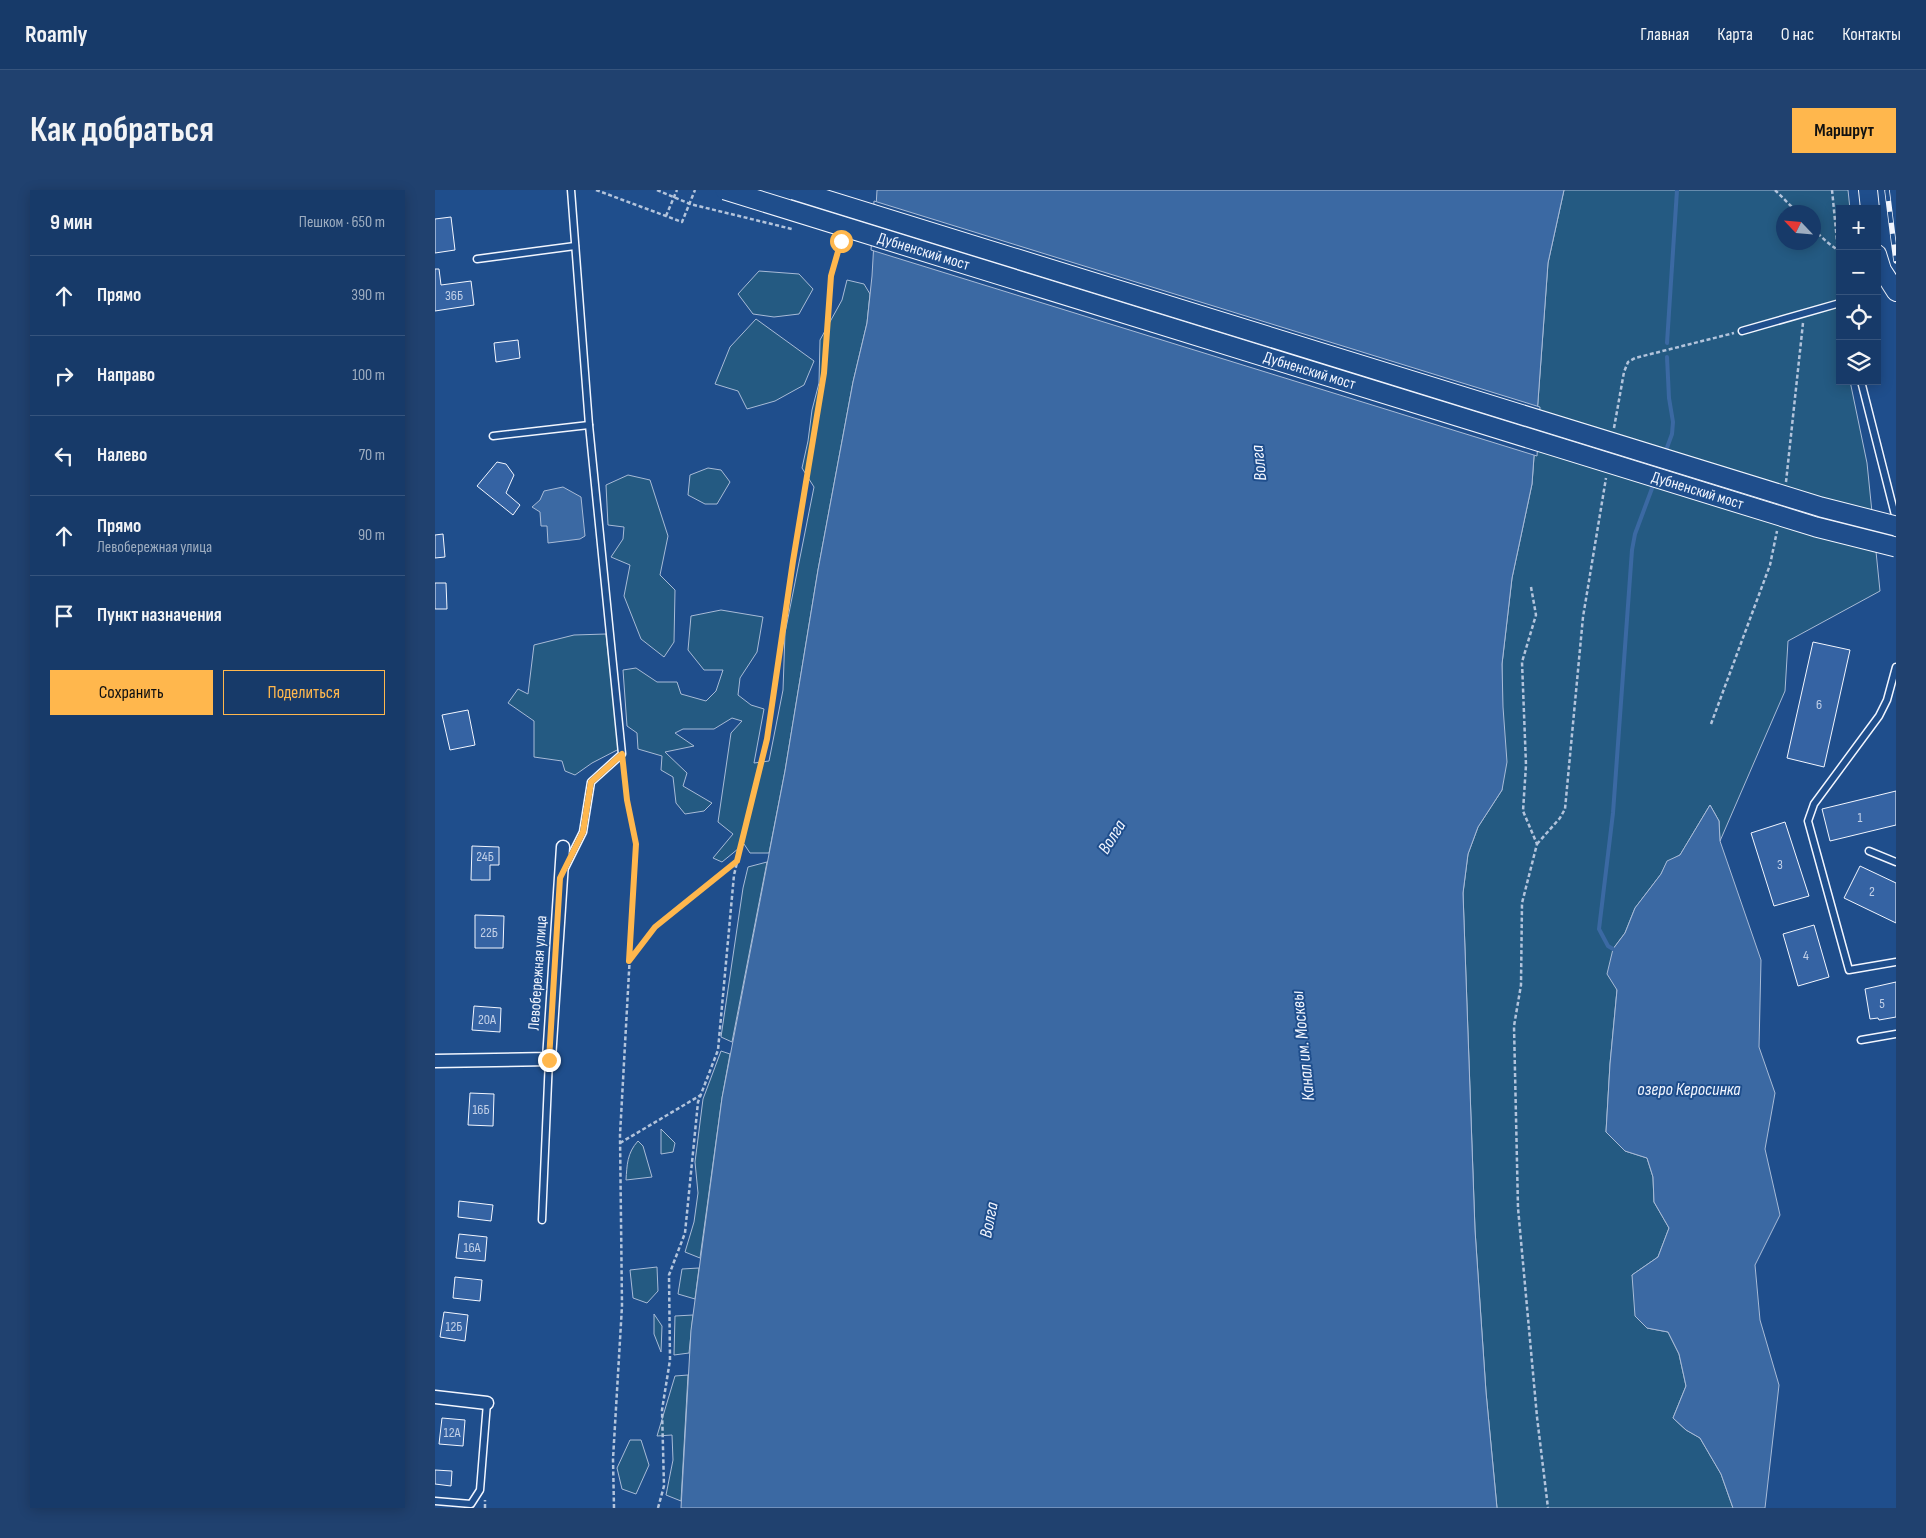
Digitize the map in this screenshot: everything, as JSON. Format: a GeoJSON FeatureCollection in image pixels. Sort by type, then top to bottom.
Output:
{"type":"FeatureCollection","features":[{"type":"Feature","properties":{"kind":"main road","name":"Дубненский мост"},"geometry":{"type":"LineString","coordinates":[[725,190],[1816,527],[1896,546]]}},
{"type":"Feature","properties":{"kind":"main road","name":"Дубненский мост"},"geometry":{"type":"LineString","coordinates":[[794,190],[1811,504],[1896,526]]}},
{"type":"Feature","properties":{"kind":"main road"},"geometry":{"type":"LineString","coordinates":[[1868,190],[1870,205]]}},
{"type":"Feature","properties":{"kind":"main road"},"geometry":{"type":"LineString","coordinates":[[1881,267],[1896,292]]}},
{"type":"Feature","properties":{"kind":"street","name":"Левобережная улица"},"geometry":{"type":"LineString","coordinates":[[549,1060],[563,847]]}},
{"type":"Feature","properties":{"kind":"street"},"geometry":{"type":"LineString","coordinates":[[435,1061],[549,1060]]}},
{"type":"Feature","properties":{"kind":"street"},"geometry":{"type":"LineString","coordinates":[[435,1397],[487,1403]]}},
{"type":"Feature","properties":{"kind":"lane"},"geometry":{"type":"LineString","coordinates":[[560,878],[583,832],[591,782],[622,754],[589,425],[571,190]]}},
{"type":"Feature","properties":{"kind":"lane"},"geometry":{"type":"LineString","coordinates":[[477,259],[575,246]]}},
{"type":"Feature","properties":{"kind":"lane"},"geometry":{"type":"LineString","coordinates":[[1742,331],[1836,304]]}},
{"type":"Feature","properties":{"kind":"lane"},"geometry":{"type":"LineString","coordinates":[[1862,385],[1896,519]]}},
{"type":"Feature","properties":{"kind":"lane"},"geometry":{"type":"LineString","coordinates":[[493,436],[589,425]]}},
{"type":"Feature","properties":{"kind":"lane"},"geometry":{"type":"LineString","coordinates":[[1896,667],[1887,700],[1879,716],[1814,804],[1808,821],[1849,970],[1896,962]]}},
{"type":"Feature","properties":{"kind":"lane"},"geometry":{"type":"LineString","coordinates":[[1869,851],[1896,862]]}},
{"type":"Feature","properties":{"kind":"lane"},"geometry":{"type":"LineString","coordinates":[[1861,1040],[1896,1034]]}},
{"type":"Feature","properties":{"kind":"lane","name":"Левобережная улица"},"geometry":{"type":"LineString","coordinates":[[542,1220],[549,1060]]}},
{"type":"Feature","properties":{"kind":"lane"},"geometry":{"type":"LineString","coordinates":[[435,1501],[471,1504],[480,1490],[487,1403]]}},
{"type":"Feature","properties":{"kind":"path"},"geometry":{"type":"LineString","coordinates":[[596,190],[682,222],[695,190]]}},
{"type":"Feature","properties":{"kind":"path"},"geometry":{"type":"LineString","coordinates":[[657,190],[690,204],[794,229]]}},
{"type":"Feature","properties":{"kind":"path"},"geometry":{"type":"LineString","coordinates":[[666,216],[677,190]]}},
{"type":"Feature","properties":{"kind":"path"},"geometry":{"type":"LineString","coordinates":[[1775,190],[1790,205]]}},
{"type":"Feature","properties":{"kind":"path"},"geometry":{"type":"LineString","coordinates":[[1832,190],[1839,250]]}},
{"type":"Feature","properties":{"kind":"path"},"geometry":{"type":"LineString","coordinates":[[658,1508],[663,1486],[662,1410],[670,1360],[669,1275],[685,1233],[698,1102],[718,1050],[733,884],[767,739],[793,561],[824,373],[831,276],[841,241],[841,232]]}},
{"type":"Feature","properties":{"kind":"path"},"geometry":{"type":"LineString","coordinates":[[1821,236],[1838,250]]}},
{"type":"Feature","properties":{"kind":"path"},"geometry":{"type":"LineString","coordinates":[[832,238],[841,241]]}},
{"type":"Feature","properties":{"kind":"path"},"geometry":{"type":"LineString","coordinates":[[1614,431],[1624,372],[1628,362],[1635,358],[1742,331]]}},
{"type":"Feature","properties":{"kind":"path"},"geometry":{"type":"LineString","coordinates":[[1548,1508],[1537,1417],[1518,1208],[1514,1026],[1521,985],[1522,903],[1537,844],[1560,818],[1565,809],[1583,617],[1607,470]]}},
{"type":"Feature","properties":{"kind":"path"},"geometry":{"type":"LineString","coordinates":[[1531,588],[1536,615],[1522,662],[1526,765],[1523,811],[1537,844]]}},
{"type":"Feature","properties":{"kind":"path"},"geometry":{"type":"LineString","coordinates":[[614,1508],[613,1459],[622,1306],[620,1143],[636,844],[627,800],[622,754]]}},
{"type":"Feature","properties":{"kind":"path"},"geometry":{"type":"LineString","coordinates":[[629,961],[655,927],[737,861]]}},
{"type":"Feature","properties":{"kind":"path"},"geometry":{"type":"LineString","coordinates":[[620,1143],[701,1095]]}},
{"type":"Feature","properties":{"kind":"shaded area"},"geometry":{"type":"Polygon","coordinates":[[[1564,190],[1848,190],[1850,205],[1836,205],[1836,385],[1851,385],[1867,463],[1880,591],[1788,641],[1785,691],[1720,841],[1719,821],[1710,805],[1680,855],[1667,862],[1661,874],[1635,908],[1625,933],[1613,949],[1617,990],[1606,1132],[1625,1151],[1647,1158],[1653,1177],[1654,1202],[1669,1228],[1658,1257],[1632,1275],[1647,1328],[1668,1332],[1679,1354],[1686,1386],[1673,1418],[1686,1430],[1700,1438],[1721,1474],[1733,1508],[1497,1508],[1486,1392],[1475,1230],[1463,893],[1468,854],[1478,827],[1502,790],[1502,664],[1512,578],[1532,484],[1548,263],[1564,190]]]}},
{"type":"Feature","properties":{"kind":"shaded area"},"geometry":{"type":"Polygon","coordinates":[[[759,271],[799,274],[813,289],[799,314],[774,317],[753,314],[738,294],[759,271]]]}},
{"type":"Feature","properties":{"kind":"shaded area"},"geometry":{"type":"Polygon","coordinates":[[[847,280],[864,284],[870,294],[867,323],[853,382],[818,570],[785,771],[769,853],[750,853],[744,844],[722,862],[713,858],[733,834],[718,822],[731,733],[742,721],[732,718],[714,729],[683,729],[675,733],[694,746],[665,752],[687,773],[683,786],[712,803],[704,811],[685,814],[676,803],[673,777],[661,770],[662,756],[638,749],[637,733],[627,726],[623,670],[636,668],[657,682],[677,682],[681,694],[706,701],[716,691],[723,670],[704,670],[688,650],[691,616],[721,610],[763,617],[757,652],[740,678],[738,695],[751,705],[764,709],[754,763],[769,761],[783,690],[785,633],[814,487],[802,468],[812,410],[819,383],[820,340],[842,300],[847,280]]]}},
{"type":"Feature","properties":{"kind":"shaded area"},"geometry":{"type":"Polygon","coordinates":[[[756,319],[814,361],[804,385],[775,401],[747,409],[738,391],[715,384],[730,347],[756,319]]]}},
{"type":"Feature","properties":{"kind":"shaded area"},"geometry":{"type":"Polygon","coordinates":[[[708,468],[721,470],[730,482],[717,504],[705,504],[688,495],[690,475],[708,468]]]}},
{"type":"Feature","properties":{"kind":"shaded area"},"geometry":{"type":"Polygon","coordinates":[[[628,475],[650,480],[668,536],[660,575],[675,590],[674,642],[664,657],[641,639],[624,596],[630,565],[611,557],[623,539],[624,527],[608,525],[606,485],[628,475]]]}},
{"type":"Feature","properties":{"kind":"shaded area"},"geometry":{"type":"Polygon","coordinates":[[[606,634],[619,749],[592,763],[575,775],[565,771],[562,761],[534,757],[534,721],[508,703],[518,689],[528,694],[534,645],[574,635],[606,634]]]}},
{"type":"Feature","properties":{"kind":"shaded area"},"geometry":{"type":"Polygon","coordinates":[[[767,862],[732,1042],[721,1037],[743,888],[748,867],[767,862]]]}},
{"type":"Feature","properties":{"kind":"shaded area"},"geometry":{"type":"Polygon","coordinates":[[[721,1051],[730,1054],[722,1098],[700,1258],[685,1252],[694,1222],[698,1193],[695,1162],[703,1099],[721,1051]]]}},
{"type":"Feature","properties":{"kind":"shaded area"},"geometry":{"type":"Polygon","coordinates":[[[661,1129],[675,1143],[673,1152],[661,1154],[661,1129]]]}},
{"type":"Feature","properties":{"kind":"shaded area"},"geometry":{"type":"Polygon","coordinates":[[[638,1141],[643,1146],[652,1177],[626,1180],[627,1164],[638,1141]]]}},
{"type":"Feature","properties":{"kind":"shaded area"},"geometry":{"type":"Polygon","coordinates":[[[657,1267],[658,1291],[647,1303],[633,1298],[630,1270],[657,1267]]]}},
{"type":"Feature","properties":{"kind":"shaded area"},"geometry":{"type":"Polygon","coordinates":[[[699,1268],[695,1299],[678,1294],[682,1269],[699,1268]]]}},
{"type":"Feature","properties":{"kind":"shaded area"},"geometry":{"type":"Polygon","coordinates":[[[654,1314],[662,1326],[661,1352],[654,1334],[654,1314]]]}},
{"type":"Feature","properties":{"kind":"shaded area"},"geometry":{"type":"Polygon","coordinates":[[[693,1315],[689,1353],[674,1355],[675,1316],[693,1315]]]}},
{"type":"Feature","properties":{"kind":"shaded area"},"geometry":{"type":"Polygon","coordinates":[[[688,1375],[681,1501],[666,1495],[673,1460],[672,1435],[657,1436],[675,1376],[688,1375]]]}},
{"type":"Feature","properties":{"kind":"shaded area"},"geometry":{"type":"Polygon","coordinates":[[[630,1440],[641,1440],[649,1465],[636,1494],[622,1489],[617,1468],[630,1440]]]}},
{"type":"Feature","properties":{"kind":"water"},"geometry":{"type":"Polygon","coordinates":[[[877,190],[1564,190],[1548,263],[1532,484],[1512,578],[1502,664],[1507,762],[1502,790],[1478,827],[1468,854],[1463,893],[1475,1230],[1486,1392],[1497,1508],[681,1508],[691,1330],[722,1098],[785,771],[818,570],[853,382],[867,323],[877,190]]]}},
{"type":"Feature","properties":{"kind":"water"},"geometry":{"type":"Polygon","coordinates":[[[563,487],[581,497],[585,536],[580,539],[548,543],[547,526],[541,526],[540,512],[532,507],[540,500],[544,491],[563,487]]]}},
{"type":"Feature","properties":{"kind":"water","name":"озеро Керосинка"},"geometry":{"type":"Polygon","coordinates":[[[1710,805],[1719,821],[1720,841],[1761,960],[1759,1047],[1775,1093],[1765,1149],[1780,1215],[1755,1265],[1760,1320],[1779,1385],[1765,1508],[1733,1508],[1721,1474],[1700,1438],[1686,1430],[1673,1418],[1686,1386],[1679,1354],[1668,1332],[1647,1328],[1635,1316],[1632,1275],[1658,1257],[1669,1228],[1654,1202],[1653,1177],[1647,1158],[1625,1151],[1606,1132],[1617,990],[1607,974],[1613,949],[1625,933],[1635,908],[1661,874],[1667,861],[1680,855],[1710,805]]]}},
{"type":"Feature","properties":{"kind":"pier"},"geometry":{"type":"Polygon","coordinates":[[[874,201],[1540,407],[1537,456],[871,250],[874,201]]]}},
{"type":"Feature","properties":{"kind":"building"},"geometry":{"type":"Polygon","coordinates":[[[451,217],[455,250],[435,253],[435,219],[451,217]]]}},
{"type":"Feature","properties":{"kind":"building"},"geometry":{"type":"Polygon","coordinates":[[[435,269],[439,269],[441,285],[471,281],[474,305],[435,311],[435,269]]]}},
{"type":"Feature","properties":{"kind":"building"},"geometry":{"type":"Polygon","coordinates":[[[518,340],[520,358],[496,362],[494,343],[518,340]]]}},
{"type":"Feature","properties":{"kind":"building"},"geometry":{"type":"Polygon","coordinates":[[[497,462],[506,464],[514,475],[506,493],[520,505],[513,515],[477,486],[497,462]]]}},
{"type":"Feature","properties":{"kind":"building"},"geometry":{"type":"Polygon","coordinates":[[[443,534],[445,557],[435,558],[435,535],[443,534]]]}},
{"type":"Feature","properties":{"kind":"building"},"geometry":{"type":"Polygon","coordinates":[[[435,583],[446,583],[447,609],[435,609],[435,583]]]}},
{"type":"Feature","properties":{"kind":"building"},"geometry":{"type":"Polygon","coordinates":[[[1813,642],[1850,650],[1824,767],[1787,758],[1813,642]]]}},
{"type":"Feature","properties":{"kind":"building"},"geometry":{"type":"Polygon","coordinates":[[[468,710],[475,745],[450,750],[442,715],[468,710]]]}},
{"type":"Feature","properties":{"kind":"building"},"geometry":{"type":"Polygon","coordinates":[[[1896,791],[1896,825],[1830,841],[1822,809],[1896,791]]]}},
{"type":"Feature","properties":{"kind":"building"},"geometry":{"type":"Polygon","coordinates":[[[1785,822],[1809,896],[1774,906],[1751,833],[1785,822]]]}},
{"type":"Feature","properties":{"kind":"building"},"geometry":{"type":"Polygon","coordinates":[[[472,846],[499,847],[499,865],[490,865],[490,880],[471,880],[472,846]]]}},
{"type":"Feature","properties":{"kind":"building"},"geometry":{"type":"Polygon","coordinates":[[[1860,866],[1896,883],[1896,923],[1844,898],[1860,866]]]}},
{"type":"Feature","properties":{"kind":"building"},"geometry":{"type":"Polygon","coordinates":[[[475,915],[504,916],[503,948],[475,948],[475,915]]]}},
{"type":"Feature","properties":{"kind":"building"},"geometry":{"type":"Polygon","coordinates":[[[1814,925],[1829,977],[1798,986],[1783,934],[1814,925]]]}},
{"type":"Feature","properties":{"kind":"building"},"geometry":{"type":"Polygon","coordinates":[[[1896,982],[1896,1017],[1879,1020],[1878,1018],[1870,1019],[1865,989],[1896,982]]]}},
{"type":"Feature","properties":{"kind":"building"},"geometry":{"type":"Polygon","coordinates":[[[474,1006],[501,1008],[500,1032],[472,1030],[474,1006]]]}},
{"type":"Feature","properties":{"kind":"building"},"geometry":{"type":"Polygon","coordinates":[[[470,1093],[494,1094],[493,1126],[468,1125],[470,1093]]]}},
{"type":"Feature","properties":{"kind":"building"},"geometry":{"type":"Polygon","coordinates":[[[459,1201],[493,1205],[491,1221],[458,1217],[459,1201]]]}},
{"type":"Feature","properties":{"kind":"building"},"geometry":{"type":"Polygon","coordinates":[[[459,1234],[487,1237],[485,1261],[456,1258],[459,1234]]]}},
{"type":"Feature","properties":{"kind":"building"},"geometry":{"type":"Polygon","coordinates":[[[455,1277],[482,1280],[480,1301],[453,1298],[455,1277]]]}},
{"type":"Feature","properties":{"kind":"building"},"geometry":{"type":"Polygon","coordinates":[[[444,1312],[468,1315],[465,1341],[440,1337],[444,1312]]]}},
{"type":"Feature","properties":{"kind":"building"},"geometry":{"type":"Polygon","coordinates":[[[442,1418],[465,1420],[463,1446],[439,1444],[442,1418]]]}},
{"type":"Feature","properties":{"kind":"building"},"geometry":{"type":"Polygon","coordinates":[[[435,1470],[452,1471],[451,1486],[435,1484],[435,1470]]]}},
{"type":"Feature","properties":{"kind":"waterway"},"geometry":{"type":"LineString","coordinates":[[1667,343],[1677,190]]}},
{"type":"Feature","properties":{"kind":"waterway"},"geometry":{"type":"LineString","coordinates":[[1665,453],[1672,434],[1673,422],[1669,398],[1667,357]]}},
{"type":"Feature","properties":{"kind":"waterway"},"geometry":{"type":"LineString","coordinates":[[1613,949],[1608,946],[1599,929],[1613,813],[1632,550],[1635,534],[1654,483]]}},
{"type":"Feature","properties":{"kind":"railway"},"geometry":{"type":"LineString","coordinates":[[1887,190],[1896,261]]}},
{"type":"Feature","properties":{"kind":"route"},"geometry":{"type":"LineString","coordinates":[[549,1060],[560,878],[583,832],[591,782],[622,754],[627,800],[636,844],[629,961],[655,927],[737,861],[767,739],[793,561],[824,373],[831,276],[841,241]]}},
{"type":"Feature","properties":{"kind":"water label","name":"Волга"},"geometry":{"type":"Point","coordinates":[1259,463]}},
{"type":"Feature","properties":{"kind":"water label","name":"Волга"},"geometry":{"type":"Point","coordinates":[1112,837]}},
{"type":"Feature","properties":{"kind":"water label","name":"Канал им. Москвы"},"geometry":{"type":"Point","coordinates":[1303,1046]}},
{"type":"Feature","properties":{"kind":"water label","name":"Волга"},"geometry":{"type":"Point","coordinates":[989,1220]}}]}
